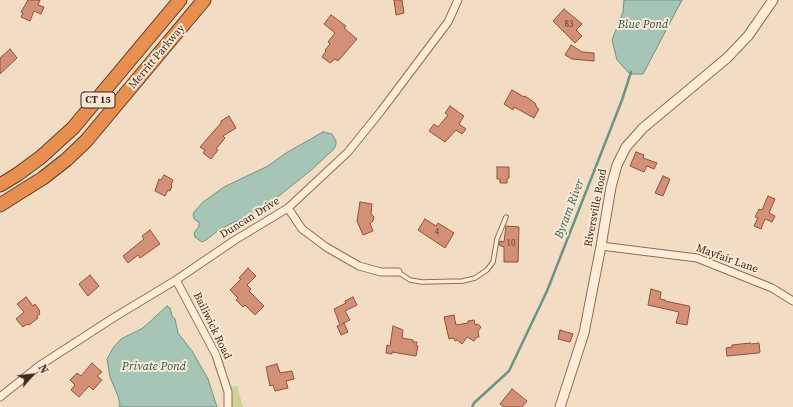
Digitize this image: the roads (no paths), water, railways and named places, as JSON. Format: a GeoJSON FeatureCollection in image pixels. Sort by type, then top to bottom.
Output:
{"type":"FeatureCollection","features":[{"type":"Feature","properties":{"kind":"highway","name":"Merritt Parkway"},"geometry":{"type":"LineString","coordinates":[[0,185],[41,157],[73,128],[180,0]]}},
{"type":"Feature","properties":{"kind":"highway","name":"Merritt Parkway"},"geometry":{"type":"LineString","coordinates":[[0,205],[44,178],[86,141],[204,0]]}},
{"type":"Feature","properties":{"kind":"street","name":"Duncan Drive"},"geometry":{"type":"LineString","coordinates":[[0,397],[39,366],[113,318],[176,280],[235,240],[288,208],[348,152],[448,22],[458,0]]}},
{"type":"Feature","properties":{"kind":"street","name":"Riversville Road"},"geometry":{"type":"LineString","coordinates":[[560,407],[584,333],[601,246],[610,187],[617,165],[626,147],[643,128],[727,58],[748,36],[773,0]]}},
{"type":"Feature","properties":{"kind":"street"},"geometry":{"type":"LineString","coordinates":[[288,208],[302,229],[326,247],[359,266],[382,272],[398,272]]}},
{"type":"Feature","properties":{"kind":"street","name":"Mayfair Lane"},"geometry":{"type":"LineString","coordinates":[[601,246],[697,258],[772,288],[793,302]]}},
{"type":"Feature","properties":{"kind":"street","name":"Bailiwick Road"},"geometry":{"type":"LineString","coordinates":[[176,280],[216,355],[228,392],[228,407]]}},
{"type":"Feature","properties":{"kind":"lane"},"geometry":{"type":"LineString","coordinates":[[398,272],[410,280],[422,282],[463,281],[475,278],[487,270],[493,262],[497,239],[506,217]]}},
{"type":"Feature","properties":{"kind":"water","name":"Blue Pond"},"geometry":{"type":"Polygon","coordinates":[[[624,0],[682,0],[643,74],[630,74],[617,60],[612,40],[623,12],[624,0]]]}},
{"type":"Feature","properties":{"kind":"water"},"geometry":{"type":"Polygon","coordinates":[[[323,132],[332,134],[336,144],[334,149],[310,171],[270,203],[220,229],[206,240],[202,242],[195,237],[194,233],[199,226],[199,222],[195,220],[193,216],[194,212],[203,202],[224,187],[268,166],[286,153],[323,132]]]}},
{"type":"Feature","properties":{"kind":"water","name":"Private Pond"},"geometry":{"type":"Polygon","coordinates":[[[167,306],[170,308],[172,316],[175,319],[178,333],[192,351],[208,379],[217,407],[119,407],[118,396],[110,377],[107,359],[113,348],[121,339],[143,328],[167,306]]]}},
{"type":"Feature","properties":{"kind":"waterway","name":"Byram River"},"geometry":{"type":"LineString","coordinates":[[472,407],[474,403],[509,371],[547,291],[622,100],[631,72]]}}]}
